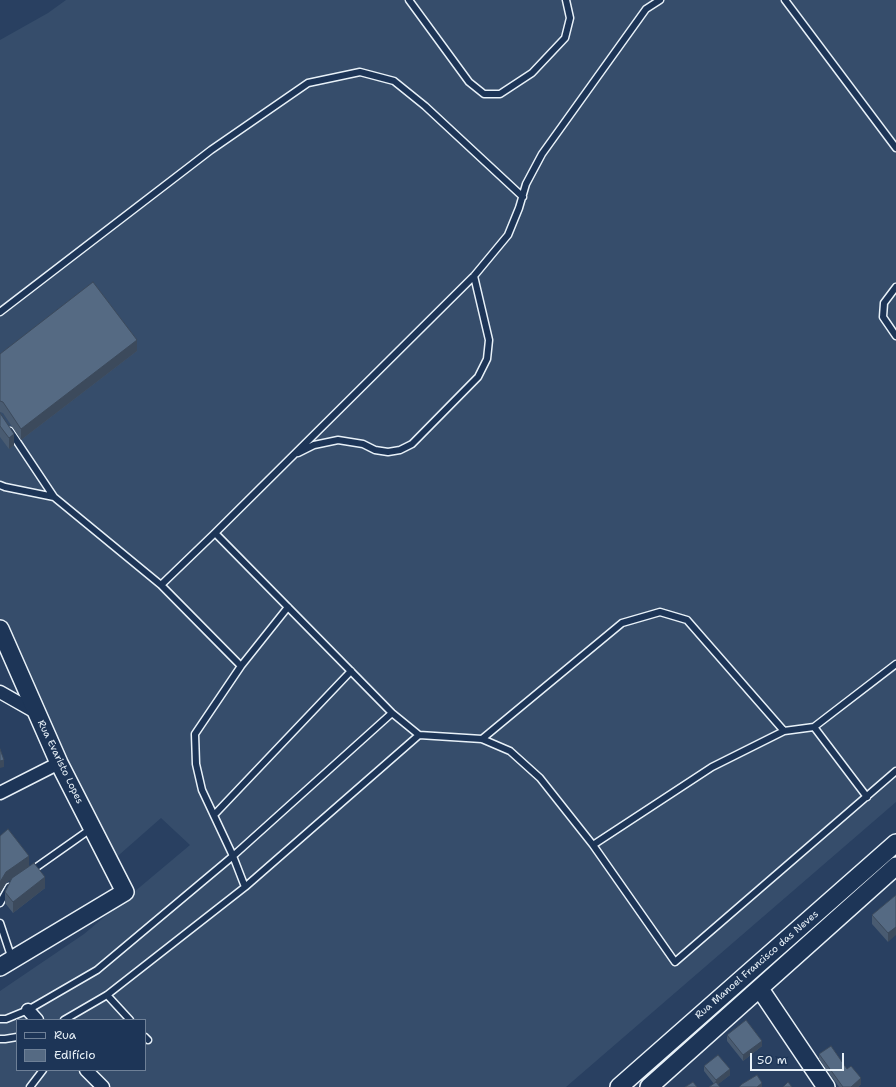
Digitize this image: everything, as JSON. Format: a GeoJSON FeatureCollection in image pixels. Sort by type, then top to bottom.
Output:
{"type":"FeatureCollection","features":[{"type":"Feature","properties":{"kind":"main road","name":"Rua Evaristo Lopes"},"geometry":{"type":"LineString","coordinates":[[0,630],[59,763],[126,892],[6,964]]}},
{"type":"Feature","properties":{"kind":"main road","name":"Rua Manoel Francisco das Neves"},"geometry":{"type":"LineString","coordinates":[[619,1087],[896,843]]}},
{"type":"Feature","properties":{"kind":"main road","name":"Rua Manoel Francisco das Neves"},"geometry":{"type":"LineString","coordinates":[[649,1087],[896,866]]}},
{"type":"Feature","properties":{"kind":"main road"},"geometry":{"type":"LineString","coordinates":[[760,989],[826,1087]]}},
{"type":"Feature","properties":{"kind":"street"},"geometry":{"type":"LineString","coordinates":[[0,692],[37,713]]}},
{"type":"Feature","properties":{"kind":"street"},"geometry":{"type":"LineString","coordinates":[[0,793],[59,763]]}},
{"type":"Feature","properties":{"kind":"street"},"geometry":{"type":"LineString","coordinates":[[28,1010],[36,1019]]}},
{"type":"Feature","properties":{"kind":"street"},"geometry":{"type":"LineString","coordinates":[[87,1071],[103,1087]]}},
{"type":"Feature","properties":{"kind":"lane"},"geometry":{"type":"LineString","coordinates":[[409,0],[468,82],[484,94],[500,94],[532,73],[565,38],[570,18],[566,0]]}},
{"type":"Feature","properties":{"kind":"lane"},"geometry":{"type":"LineString","coordinates":[[161,585],[474,276],[508,235],[523,197],[526,184],[542,154],[646,9],[660,0]]}},
{"type":"Feature","properties":{"kind":"lane"},"geometry":{"type":"LineString","coordinates":[[785,0],[896,148]]}},
{"type":"Feature","properties":{"kind":"lane"},"geometry":{"type":"LineString","coordinates":[[0,312],[211,150],[308,83],[360,72],[394,81],[424,106],[523,197]]}},
{"type":"Feature","properties":{"kind":"lane"},"geometry":{"type":"LineString","coordinates":[[292,456],[314,445],[338,440],[363,444],[375,450],[388,452],[400,450],[412,444],[478,376],[487,359],[489,340],[474,276]]}},
{"type":"Feature","properties":{"kind":"lane"},"geometry":{"type":"LineString","coordinates":[[896,287],[884,303],[883,317],[896,336]]}},
{"type":"Feature","properties":{"kind":"lane"},"geometry":{"type":"LineString","coordinates":[[8,428],[54,497],[161,585],[241,666]]}},
{"type":"Feature","properties":{"kind":"lane"},"geometry":{"type":"LineString","coordinates":[[0,485],[54,497]]}},
{"type":"Feature","properties":{"kind":"lane"},"geometry":{"type":"LineString","coordinates":[[215,533],[392,713],[419,735],[482,739],[510,750],[540,778],[593,845],[675,962],[896,771]]}},
{"type":"Feature","properties":{"kind":"lane"},"geometry":{"type":"LineString","coordinates":[[245,887],[233,856],[202,790],[196,764],[195,734],[241,666],[288,606]]}},
{"type":"Feature","properties":{"kind":"lane"},"geometry":{"type":"LineString","coordinates":[[482,739],[622,623],[660,612],[687,620],[784,730]]}},
{"type":"Feature","properties":{"kind":"lane"},"geometry":{"type":"LineString","coordinates":[[593,845],[712,767],[784,730],[814,727],[896,664]]}},
{"type":"Feature","properties":{"kind":"lane"},"geometry":{"type":"LineString","coordinates":[[214,814],[351,671]]}},
{"type":"Feature","properties":{"kind":"lane"},"geometry":{"type":"LineString","coordinates":[[0,1019],[6,1019],[28,1010],[97,970],[233,856],[392,713]]}},
{"type":"Feature","properties":{"kind":"lane"},"geometry":{"type":"LineString","coordinates":[[814,727],[867,797]]}},
{"type":"Feature","properties":{"kind":"lane"},"geometry":{"type":"LineString","coordinates":[[66,1019],[107,995],[245,887],[419,735]]}},
{"type":"Feature","properties":{"kind":"lane"},"geometry":{"type":"LineString","coordinates":[[28,873],[92,828]]}},
{"type":"Feature","properties":{"kind":"lane"},"geometry":{"type":"LineString","coordinates":[[0,904],[9,886],[16,882]]}},
{"type":"Feature","properties":{"kind":"lane"},"geometry":{"type":"LineString","coordinates":[[0,923],[6,964]]}},
{"type":"Feature","properties":{"kind":"lane"},"geometry":{"type":"LineString","coordinates":[[107,995],[129,1019]]}},
{"type":"Feature","properties":{"kind":"lane"},"geometry":{"type":"LineString","coordinates":[[0,1039],[16,1037]]}},
{"type":"Feature","properties":{"kind":"lane"},"geometry":{"type":"LineString","coordinates":[[30,1087],[42,1071]]}},
{"type":"Feature","properties":{"kind":"shaded area"},"geometry":{"type":"Polygon","coordinates":[[[66,0],[896,0],[896,802],[566,1087],[0,1087],[0,991],[84,934],[190,845],[161,818],[111,862],[0,627],[0,40],[48,13],[66,0]]]}},
{"type":"Feature","properties":{"kind":"building"},"geometry":{"type":"Polygon","coordinates":[[[93,282],[137,340],[21,429],[3,402],[0,401],[0,354],[93,282]]]}},
{"type":"Feature","properties":{"kind":"building"},"geometry":{"type":"Polygon","coordinates":[[[0,413],[14,434],[9,438],[0,426],[0,413]]]}},
{"type":"Feature","properties":{"kind":"building"},"geometry":{"type":"Polygon","coordinates":[[[0,749],[4,760],[0,761],[0,749]]]}},
{"type":"Feature","properties":{"kind":"building"},"geometry":{"type":"Polygon","coordinates":[[[8,829],[29,856],[6,872],[0,882],[0,836],[8,829]]]}},
{"type":"Feature","properties":{"kind":"building"},"geometry":{"type":"Polygon","coordinates":[[[34,863],[45,877],[13,902],[5,892],[12,878],[34,863]]]}},
{"type":"Feature","properties":{"kind":"building"},"geometry":{"type":"Polygon","coordinates":[[[896,895],[896,927],[888,933],[872,915],[896,895]]]}},
{"type":"Feature","properties":{"kind":"building"},"geometry":{"type":"Polygon","coordinates":[[[746,1020],[762,1041],[743,1055],[727,1035],[746,1020]]]}},
{"type":"Feature","properties":{"kind":"building"},"geometry":{"type":"Polygon","coordinates":[[[831,1046],[847,1069],[851,1066],[861,1078],[851,1087],[843,1087],[819,1054],[831,1046]]]}},
{"type":"Feature","properties":{"kind":"building"},"geometry":{"type":"Polygon","coordinates":[[[718,1055],[730,1069],[716,1080],[704,1066],[718,1055]]]}},
{"type":"Feature","properties":{"kind":"building"},"geometry":{"type":"Polygon","coordinates":[[[757,1075],[762,1083],[757,1087],[739,1087],[742,1084],[757,1075]]]}},
{"type":"Feature","properties":{"kind":"building"},"geometry":{"type":"Polygon","coordinates":[[[693,1082],[697,1087],[685,1087],[693,1082]]]}},
{"type":"Feature","properties":{"kind":"building"},"geometry":{"type":"Polygon","coordinates":[[[716,1082],[720,1087],[709,1087],[716,1082]]]}},
{"type":"Feature","properties":{"kind":"building"},"geometry":{"type":"Polygon","coordinates":[[[788,1082],[792,1087],[783,1087],[788,1082]]]}}]}
